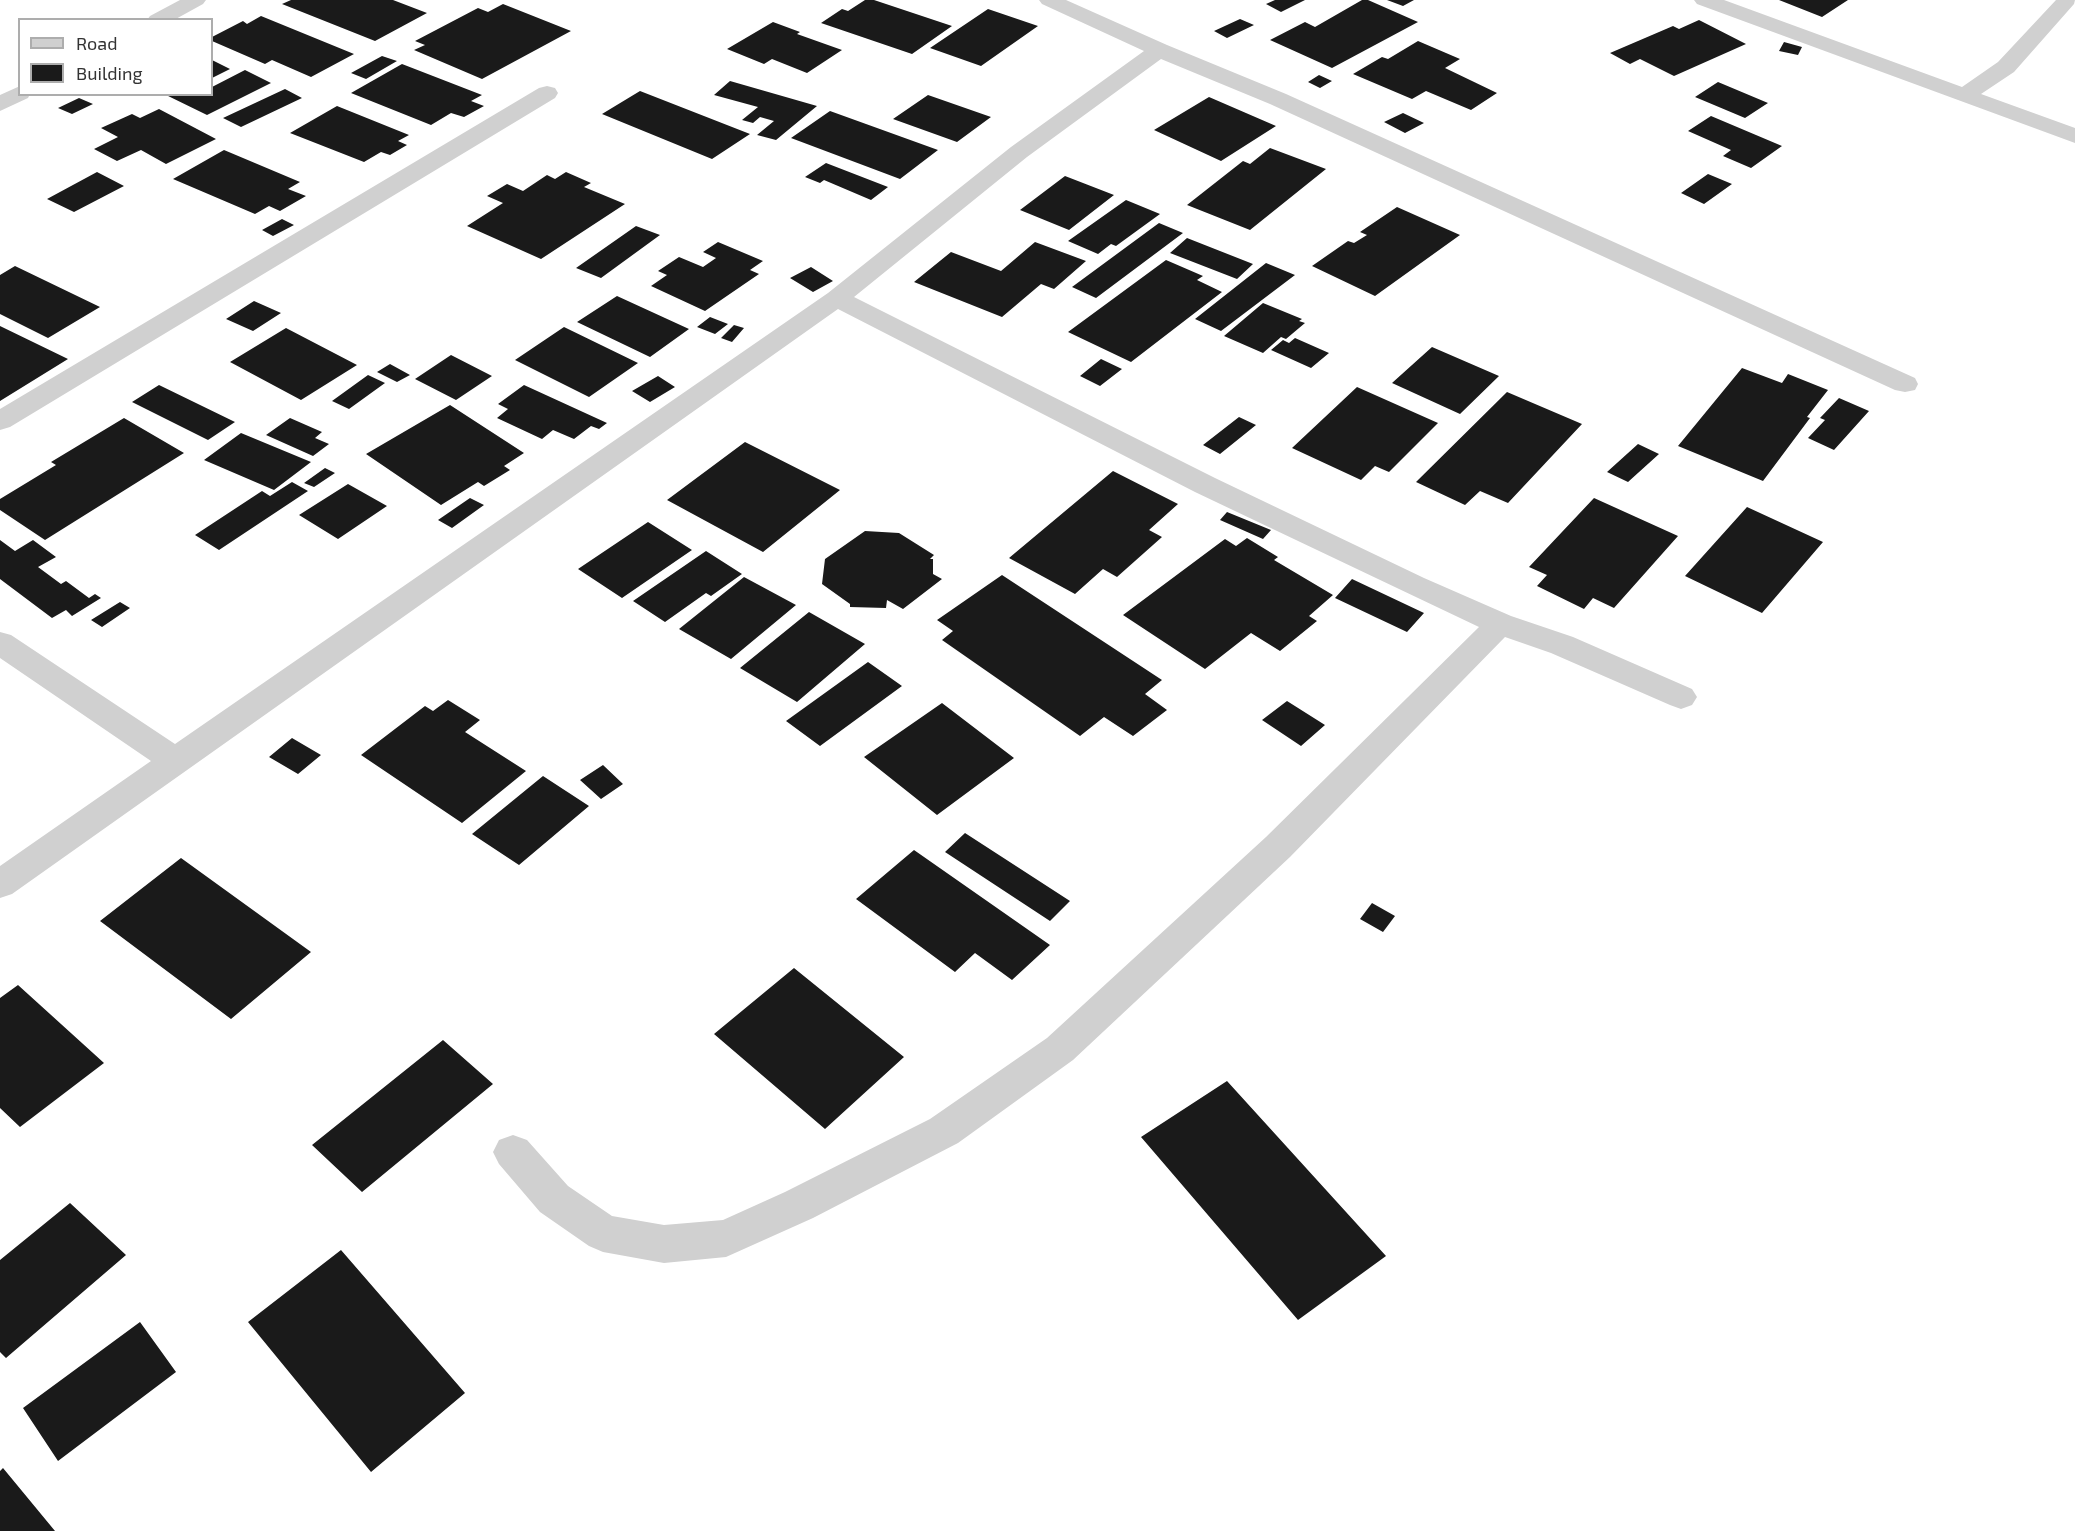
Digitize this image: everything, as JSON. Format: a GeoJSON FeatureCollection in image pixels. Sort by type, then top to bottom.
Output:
{"type":"FeatureCollection","features":[{"type":"Feature","properties":{"kind":"street"},"geometry":{"type":"LineString","coordinates":[[161,18],[196,0]]}},
{"type":"Feature","properties":{"kind":"street"},"geometry":{"type":"LineString","coordinates":[[1049,0],[1160,50],[1278,99],[1905,384]]}},
{"type":"Feature","properties":{"kind":"street"},"geometry":{"type":"LineString","coordinates":[[1704,0],[2075,136]]}},
{"type":"Feature","properties":{"kind":"street"},"geometry":{"type":"LineString","coordinates":[[1965,95],[2006,67],[2067,0]]}},
{"type":"Feature","properties":{"kind":"street"},"geometry":{"type":"LineString","coordinates":[[0,884],[837,298],[1019,152],[1160,50]]}},
{"type":"Feature","properties":{"kind":"street"},"geometry":{"type":"LineString","coordinates":[[0,421],[547,93]]}},
{"type":"Feature","properties":{"kind":"street"},"geometry":{"type":"LineString","coordinates":[[0,104],[18,94]]}},
{"type":"Feature","properties":{"kind":"street"},"geometry":{"type":"LineString","coordinates":[[837,298],[1205,485],[1413,585],[1500,624],[1562,645],[1681,697]]}},
{"type":"Feature","properties":{"kind":"street"},"geometry":{"type":"LineString","coordinates":[[513,1152],[554,1199],[603,1233],[664,1244],[726,1238],[799,1205],[944,1131],[1060,1049],[1278,847],[1500,624]]}},
{"type":"Feature","properties":{"kind":"street"},"geometry":{"type":"LineString","coordinates":[[0,643],[175,761]]}},
{"type":"Feature","properties":{"kind":"building"},"geometry":{"type":"Polygon","coordinates":[[[291,0],[393,0],[427,13],[375,41],[282,4],[291,0]]]}},
{"type":"Feature","properties":{"kind":"building"},"geometry":{"type":"Polygon","coordinates":[[[865,0],[874,0],[952,26],[912,54],[821,23],[842,9],[848,11],[865,0]]]}},
{"type":"Feature","properties":{"kind":"building"},"geometry":{"type":"Polygon","coordinates":[[[1275,0],[1305,0],[1281,12],[1266,4],[1275,0]]]}},
{"type":"Feature","properties":{"kind":"building"},"geometry":{"type":"Polygon","coordinates":[[[1362,0],[1368,0],[1418,22],[1332,68],[1270,40],[1305,22],[1315,27],[1362,0]]]}},
{"type":"Feature","properties":{"kind":"building"},"geometry":{"type":"Polygon","coordinates":[[[1387,0],[1414,0],[1403,6],[1387,0]]]}},
{"type":"Feature","properties":{"kind":"building"},"geometry":{"type":"Polygon","coordinates":[[[1779,0],[1848,0],[1822,17],[1779,0]]]}},
{"type":"Feature","properties":{"kind":"building"},"geometry":{"type":"Polygon","coordinates":[[[503,4],[571,31],[482,79],[414,50],[425,45],[415,41],[478,8],[488,12],[503,4]]]}},
{"type":"Feature","properties":{"kind":"building"},"geometry":{"type":"Polygon","coordinates":[[[988,9],[1038,26],[981,66],[930,48],[988,9]]]}},
{"type":"Feature","properties":{"kind":"building"},"geometry":{"type":"Polygon","coordinates":[[[261,16],[354,54],[311,77],[272,60],[265,64],[213,41],[213,36],[243,21],[247,24],[261,16]]]}},
{"type":"Feature","properties":{"kind":"building"},"geometry":{"type":"Polygon","coordinates":[[[1240,19],[1254,25],[1227,38],[1214,31],[1240,19]]]}},
{"type":"Feature","properties":{"kind":"building"},"geometry":{"type":"Polygon","coordinates":[[[1699,20],[1746,44],[1674,76],[1640,59],[1630,64],[1610,53],[1673,26],[1679,29],[1699,20]]]}},
{"type":"Feature","properties":{"kind":"building"},"geometry":{"type":"Polygon","coordinates":[[[773,22],[800,32],[797,34],[842,50],[807,73],[772,59],[764,64],[727,49],[773,22]]]}},
{"type":"Feature","properties":{"kind":"building"},"geometry":{"type":"Polygon","coordinates":[[[1418,41],[1460,59],[1445,68],[1497,93],[1471,110],[1426,91],[1412,99],[1353,74],[1382,57],[1388,59],[1418,41]]]}},
{"type":"Feature","properties":{"kind":"building"},"geometry":{"type":"Polygon","coordinates":[[[1784,42],[1802,47],[1798,55],[1779,51],[1784,42]]]}},
{"type":"Feature","properties":{"kind":"building"},"geometry":{"type":"Polygon","coordinates":[[[382,56],[397,61],[366,79],[351,73],[382,56]]]}},
{"type":"Feature","properties":{"kind":"building"},"geometry":{"type":"Polygon","coordinates":[[[213,60],[230,69],[213,78],[213,60]]]}},
{"type":"Feature","properties":{"kind":"building"},"geometry":{"type":"Polygon","coordinates":[[[402,64],[482,95],[471,101],[484,106],[464,117],[451,113],[431,125],[351,93],[402,64]]]}},
{"type":"Feature","properties":{"kind":"building"},"geometry":{"type":"Polygon","coordinates":[[[245,70],[271,83],[207,115],[168,96],[213,96],[213,86],[245,70]]]}},
{"type":"Feature","properties":{"kind":"building"},"geometry":{"type":"Polygon","coordinates":[[[1319,75],[1332,81],[1320,88],[1308,82],[1319,75]]]}},
{"type":"Feature","properties":{"kind":"building"},"geometry":{"type":"Polygon","coordinates":[[[730,81],[817,106],[776,140],[757,135],[774,121],[760,117],[753,123],[742,120],[758,107],[714,95],[730,81]]]}},
{"type":"Feature","properties":{"kind":"building"},"geometry":{"type":"Polygon","coordinates":[[[1718,82],[1768,103],[1745,118],[1695,97],[1718,82]]]}},
{"type":"Feature","properties":{"kind":"building"},"geometry":{"type":"Polygon","coordinates":[[[285,89],[302,98],[241,127],[223,118],[285,89]]]}},
{"type":"Feature","properties":{"kind":"building"},"geometry":{"type":"Polygon","coordinates":[[[640,91],[750,134],[712,159],[602,114],[640,91]]]}},
{"type":"Feature","properties":{"kind":"building"},"geometry":{"type":"Polygon","coordinates":[[[928,95],[991,117],[957,142],[893,119],[928,95]]]}},
{"type":"Feature","properties":{"kind":"building"},"geometry":{"type":"Polygon","coordinates":[[[1209,97],[1276,126],[1221,161],[1154,130],[1209,97]]]}},
{"type":"Feature","properties":{"kind":"building"},"geometry":{"type":"Polygon","coordinates":[[[79,98],[93,104],[72,114],[58,108],[79,98]]]}},
{"type":"Feature","properties":{"kind":"building"},"geometry":{"type":"Polygon","coordinates":[[[337,106],[409,135],[398,141],[407,145],[390,155],[381,152],[364,162],[290,133],[337,106]]]}},
{"type":"Feature","properties":{"kind":"building"},"geometry":{"type":"Polygon","coordinates":[[[159,109],[216,139],[166,164],[141,150],[117,161],[94,149],[118,137],[101,128],[132,114],[140,118],[159,109]]]}},
{"type":"Feature","properties":{"kind":"building"},"geometry":{"type":"Polygon","coordinates":[[[830,111],[938,150],[900,179],[791,138],[830,111]]]}},
{"type":"Feature","properties":{"kind":"building"},"geometry":{"type":"Polygon","coordinates":[[[1403,113],[1424,123],[1405,133],[1384,122],[1403,113]]]}},
{"type":"Feature","properties":{"kind":"building"},"geometry":{"type":"Polygon","coordinates":[[[1711,116],[1782,146],[1751,168],[1723,156],[1731,150],[1688,131],[1711,116]]]}},
{"type":"Feature","properties":{"kind":"building"},"geometry":{"type":"Polygon","coordinates":[[[1270,148],[1326,169],[1250,230],[1187,205],[1243,161],[1250,164],[1270,148]]]}},
{"type":"Feature","properties":{"kind":"building"},"geometry":{"type":"Polygon","coordinates":[[[224,150],[300,182],[288,189],[306,196],[280,211],[269,206],[255,214],[173,179],[224,150]]]}},
{"type":"Feature","properties":{"kind":"building"},"geometry":{"type":"Polygon","coordinates":[[[826,163],[888,187],[871,200],[824,180],[820,183],[805,177],[826,163]]]}},
{"type":"Feature","properties":{"kind":"building"},"geometry":{"type":"Polygon","coordinates":[[[97,172],[124,186],[74,212],[47,199],[97,172]]]}},
{"type":"Feature","properties":{"kind":"building"},"geometry":{"type":"Polygon","coordinates":[[[566,172],[591,183],[584,187],[625,204],[541,259],[467,226],[503,203],[487,196],[507,184],[523,191],[547,175],[555,179],[566,172]]]}},
{"type":"Feature","properties":{"kind":"building"},"geometry":{"type":"Polygon","coordinates":[[[1708,174],[1732,184],[1704,204],[1681,193],[1708,174]]]}},
{"type":"Feature","properties":{"kind":"building"},"geometry":{"type":"Polygon","coordinates":[[[1065,176],[1114,195],[1069,230],[1020,210],[1065,176]]]}},
{"type":"Feature","properties":{"kind":"building"},"geometry":{"type":"Polygon","coordinates":[[[1126,200],[1160,214],[1116,246],[1111,244],[1098,254],[1068,241],[1126,200]]]}},
{"type":"Feature","properties":{"kind":"building"},"geometry":{"type":"Polygon","coordinates":[[[1397,207],[1460,235],[1375,296],[1312,266],[1348,241],[1354,243],[1367,235],[1360,232],[1397,207]]]}},
{"type":"Feature","properties":{"kind":"building"},"geometry":{"type":"Polygon","coordinates":[[[282,219],[294,225],[273,236],[262,230],[282,219]]]}},
{"type":"Feature","properties":{"kind":"building"},"geometry":{"type":"Polygon","coordinates":[[[1159,223],[1183,233],[1096,298],[1072,287],[1159,223]]]}},
{"type":"Feature","properties":{"kind":"building"},"geometry":{"type":"Polygon","coordinates":[[[636,226],[660,235],[601,278],[576,268],[636,226]]]}},
{"type":"Feature","properties":{"kind":"building"},"geometry":{"type":"Polygon","coordinates":[[[1187,238],[1253,264],[1237,279],[1170,253],[1187,238]]]}},
{"type":"Feature","properties":{"kind":"building"},"geometry":{"type":"Polygon","coordinates":[[[718,242],[763,261],[750,270],[759,274],[705,311],[651,286],[667,275],[658,271],[679,257],[703,267],[716,258],[703,252],[718,242]]]}},
{"type":"Feature","properties":{"kind":"building"},"geometry":{"type":"Polygon","coordinates":[[[1035,242],[1086,261],[1054,289],[1041,284],[1002,317],[914,282],[951,252],[1001,271],[1035,242]]]}},
{"type":"Feature","properties":{"kind":"building"},"geometry":{"type":"Polygon","coordinates":[[[1166,260],[1203,276],[1197,280],[1222,292],[1131,362],[1068,332],[1166,260]]]}},
{"type":"Feature","properties":{"kind":"building"},"geometry":{"type":"Polygon","coordinates":[[[1266,263],[1295,275],[1221,331],[1195,319],[1266,263]]]}},
{"type":"Feature","properties":{"kind":"building"},"geometry":{"type":"Polygon","coordinates":[[[15,266],[100,307],[48,338],[0,314],[0,275],[15,266]]]}},
{"type":"Feature","properties":{"kind":"building"},"geometry":{"type":"Polygon","coordinates":[[[811,267],[833,281],[813,292],[790,278],[811,267]]]}},
{"type":"Feature","properties":{"kind":"building"},"geometry":{"type":"Polygon","coordinates":[[[617,296],[689,329],[650,357],[577,322],[617,296]]]}},
{"type":"Feature","properties":{"kind":"building"},"geometry":{"type":"Polygon","coordinates":[[[254,301],[281,313],[253,331],[226,319],[254,301]]]}},
{"type":"Feature","properties":{"kind":"building"},"geometry":{"type":"Polygon","coordinates":[[[1263,303],[1302,319],[1299,321],[1305,323],[1286,339],[1281,337],[1263,353],[1224,336],[1263,303]]]}},
{"type":"Feature","properties":{"kind":"building"},"geometry":{"type":"Polygon","coordinates":[[[710,317],[728,324],[715,334],[697,327],[710,317]]]}},
{"type":"Feature","properties":{"kind":"building"},"geometry":{"type":"Polygon","coordinates":[[[734,325],[744,328],[732,342],[721,338],[734,325]]]}},
{"type":"Feature","properties":{"kind":"building"},"geometry":{"type":"Polygon","coordinates":[[[0,326],[68,359],[0,401],[0,326]]]}},
{"type":"Feature","properties":{"kind":"building"},"geometry":{"type":"Polygon","coordinates":[[[564,327],[638,363],[589,397],[515,360],[564,327]]]}},
{"type":"Feature","properties":{"kind":"building"},"geometry":{"type":"Polygon","coordinates":[[[286,328],[357,365],[301,400],[230,362],[286,328]]]}},
{"type":"Feature","properties":{"kind":"building"},"geometry":{"type":"Polygon","coordinates":[[[1295,338],[1329,353],[1311,368],[1271,350],[1283,340],[1289,343],[1295,338]]]}},
{"type":"Feature","properties":{"kind":"building"},"geometry":{"type":"Polygon","coordinates":[[[1432,347],[1499,376],[1460,414],[1392,383],[1432,347]]]}},
{"type":"Feature","properties":{"kind":"building"},"geometry":{"type":"Polygon","coordinates":[[[451,355],[492,376],[456,400],[415,379],[451,355]]]}},
{"type":"Feature","properties":{"kind":"building"},"geometry":{"type":"Polygon","coordinates":[[[1101,359],[1122,369],[1100,386],[1080,376],[1101,359]]]}},
{"type":"Feature","properties":{"kind":"building"},"geometry":{"type":"Polygon","coordinates":[[[390,364],[410,375],[397,382],[377,372],[390,364]]]}},
{"type":"Feature","properties":{"kind":"building"},"geometry":{"type":"Polygon","coordinates":[[[1742,368],[1782,383],[1788,374],[1828,390],[1763,481],[1678,446],[1742,368]]]}},
{"type":"Feature","properties":{"kind":"building"},"geometry":{"type":"Polygon","coordinates":[[[368,375],[385,383],[349,409],[332,401],[368,375]]]}},
{"type":"Feature","properties":{"kind":"building"},"geometry":{"type":"Polygon","coordinates":[[[658,376],[675,387],[650,402],[632,391],[658,376]]]}},
{"type":"Feature","properties":{"kind":"building"},"geometry":{"type":"Polygon","coordinates":[[[159,385],[235,422],[208,440],[132,402],[159,385]]]}},
{"type":"Feature","properties":{"kind":"building"},"geometry":{"type":"Polygon","coordinates":[[[524,385],[607,423],[599,429],[591,426],[574,439],[553,430],[542,439],[497,418],[508,409],[498,404],[524,385]]]}},
{"type":"Feature","properties":{"kind":"building"},"geometry":{"type":"Polygon","coordinates":[[[1357,387],[1438,423],[1389,472],[1375,466],[1361,480],[1292,448],[1357,387]]]}},
{"type":"Feature","properties":{"kind":"building"},"geometry":{"type":"Polygon","coordinates":[[[1507,392],[1582,424],[1508,503],[1480,491],[1465,505],[1416,482],[1507,392]]]}},
{"type":"Feature","properties":{"kind":"building"},"geometry":{"type":"Polygon","coordinates":[[[1839,398],[1869,411],[1834,450],[1808,438],[1825,420],[1820,418],[1839,398]]]}},
{"type":"Feature","properties":{"kind":"building"},"geometry":{"type":"Polygon","coordinates":[[[450,405],[524,453],[504,466],[510,470],[484,486],[478,482],[441,505],[366,454],[450,405]]]}},
{"type":"Feature","properties":{"kind":"building"},"geometry":{"type":"Polygon","coordinates":[[[1239,417],[1256,425],[1220,454],[1203,445],[1239,417]]]}},
{"type":"Feature","properties":{"kind":"building"},"geometry":{"type":"Polygon","coordinates":[[[124,418],[184,453],[45,540],[0,510],[0,499],[56,465],[51,462],[124,418]]]}},
{"type":"Feature","properties":{"kind":"building"},"geometry":{"type":"Polygon","coordinates":[[[290,418],[322,432],[315,438],[329,444],[313,456],[266,435],[290,418]]]}},
{"type":"Feature","properties":{"kind":"building"},"geometry":{"type":"Polygon","coordinates":[[[241,433],[311,462],[274,490],[204,460],[241,433]]]}},
{"type":"Feature","properties":{"kind":"building"},"geometry":{"type":"Polygon","coordinates":[[[745,442],[840,490],[763,552],[667,500],[745,442]]]}},
{"type":"Feature","properties":{"kind":"building"},"geometry":{"type":"Polygon","coordinates":[[[1638,444],[1659,454],[1628,482],[1607,472],[1638,444]]]}},
{"type":"Feature","properties":{"kind":"building"},"geometry":{"type":"Polygon","coordinates":[[[325,468],[335,473],[314,487],[304,483],[325,468]]]}},
{"type":"Feature","properties":{"kind":"building"},"geometry":{"type":"Polygon","coordinates":[[[1113,471],[1178,504],[1149,530],[1162,537],[1117,577],[1103,569],[1075,594],[1009,558],[1113,471]]]}},
{"type":"Feature","properties":{"kind":"building"},"geometry":{"type":"Polygon","coordinates":[[[292,482],[308,491],[219,550],[195,535],[262,491],[270,496],[292,482]]]}},
{"type":"Feature","properties":{"kind":"building"},"geometry":{"type":"Polygon","coordinates":[[[348,484],[387,506],[338,539],[299,515],[348,484]]]}},
{"type":"Feature","properties":{"kind":"building"},"geometry":{"type":"Polygon","coordinates":[[[470,498],[484,505],[452,528],[438,520],[470,498]]]}},
{"type":"Feature","properties":{"kind":"building"},"geometry":{"type":"Polygon","coordinates":[[[1594,498],[1678,536],[1614,608],[1593,598],[1584,609],[1537,586],[1547,575],[1529,567],[1594,498]]]}},
{"type":"Feature","properties":{"kind":"building"},"geometry":{"type":"Polygon","coordinates":[[[1747,507],[1823,542],[1762,613],[1685,576],[1747,507]]]}},
{"type":"Feature","properties":{"kind":"building"},"geometry":{"type":"Polygon","coordinates":[[[1227,512],[1271,530],[1263,539],[1220,520],[1227,512]]]}},
{"type":"Feature","properties":{"kind":"building"},"geometry":{"type":"Polygon","coordinates":[[[648,522],[692,550],[622,598],[578,569],[648,522]]]}},
{"type":"Feature","properties":{"kind":"building"},"geometry":{"type":"Polygon","coordinates":[[[865,531],[899,533],[934,555],[930,559],[933,559],[933,574],[942,579],[903,609],[887,600],[886,608],[850,607],[850,604],[822,584],[825,559],[865,531]]]}},
{"type":"Feature","properties":{"kind":"building"},"geometry":{"type":"Polygon","coordinates":[[[1247,538],[1278,557],[1274,560],[1333,595],[1309,616],[1317,621],[1280,651],[1251,633],[1205,669],[1123,615],[1225,539],[1236,546],[1247,538]]]}},
{"type":"Feature","properties":{"kind":"building"},"geometry":{"type":"Polygon","coordinates":[[[0,540],[15,551],[33,540],[56,557],[38,567],[61,584],[66,581],[89,598],[95,594],[101,598],[72,616],[66,610],[52,618],[0,579],[0,540]]]}},
{"type":"Feature","properties":{"kind":"building"},"geometry":{"type":"Polygon","coordinates":[[[706,551],[742,574],[711,596],[706,593],[665,622],[633,601],[706,551]]]}},
{"type":"Feature","properties":{"kind":"building"},"geometry":{"type":"Polygon","coordinates":[[[1002,575],[1162,680],[1145,694],[1167,710],[1133,736],[1104,717],[1080,736],[942,640],[953,631],[937,620],[1002,575]]]}},
{"type":"Feature","properties":{"kind":"building"},"geometry":{"type":"Polygon","coordinates":[[[744,577],[796,605],[731,659],[679,629],[744,577]]]}},
{"type":"Feature","properties":{"kind":"building"},"geometry":{"type":"Polygon","coordinates":[[[1352,579],[1424,613],[1407,632],[1335,598],[1352,579]]]}},
{"type":"Feature","properties":{"kind":"building"},"geometry":{"type":"Polygon","coordinates":[[[120,602],[130,608],[102,627],[91,620],[120,602]]]}},
{"type":"Feature","properties":{"kind":"building"},"geometry":{"type":"Polygon","coordinates":[[[809,612],[865,644],[797,702],[740,668],[809,612]]]}},
{"type":"Feature","properties":{"kind":"building"},"geometry":{"type":"Polygon","coordinates":[[[868,662],[902,686],[820,746],[786,721],[868,662]]]}},
{"type":"Feature","properties":{"kind":"building"},"geometry":{"type":"Polygon","coordinates":[[[448,700],[480,720],[465,732],[526,771],[462,823],[361,755],[425,706],[433,711],[448,700]]]}},
{"type":"Feature","properties":{"kind":"building"},"geometry":{"type":"Polygon","coordinates":[[[1287,701],[1325,725],[1301,746],[1262,720],[1287,701]]]}},
{"type":"Feature","properties":{"kind":"building"},"geometry":{"type":"Polygon","coordinates":[[[942,703],[1014,758],[937,815],[864,757],[942,703]]]}},
{"type":"Feature","properties":{"kind":"building"},"geometry":{"type":"Polygon","coordinates":[[[292,738],[321,755],[298,774],[269,757],[292,738]]]}},
{"type":"Feature","properties":{"kind":"building"},"geometry":{"type":"Polygon","coordinates":[[[603,765],[623,784],[601,799],[580,780],[603,765]]]}},
{"type":"Feature","properties":{"kind":"building"},"geometry":{"type":"Polygon","coordinates":[[[543,776],[589,806],[519,865],[472,834],[543,776]]]}},
{"type":"Feature","properties":{"kind":"building"},"geometry":{"type":"Polygon","coordinates":[[[965,833],[1070,901],[1050,921],[945,852],[965,833]]]}},
{"type":"Feature","properties":{"kind":"building"},"geometry":{"type":"Polygon","coordinates":[[[914,850],[1050,945],[1012,980],[975,953],[955,972],[856,899],[914,850]]]}},
{"type":"Feature","properties":{"kind":"building"},"geometry":{"type":"Polygon","coordinates":[[[181,858],[311,952],[231,1019],[100,921],[181,858]]]}},
{"type":"Feature","properties":{"kind":"building"},"geometry":{"type":"Polygon","coordinates":[[[1372,903],[1395,916],[1383,932],[1360,919],[1372,903]]]}},
{"type":"Feature","properties":{"kind":"building"},"geometry":{"type":"Polygon","coordinates":[[[794,968],[904,1057],[825,1129],[714,1034],[794,968]]]}},
{"type":"Feature","properties":{"kind":"building"},"geometry":{"type":"Polygon","coordinates":[[[18,985],[104,1063],[20,1127],[0,1108],[0,998],[18,985]]]}},
{"type":"Feature","properties":{"kind":"building"},"geometry":{"type":"Polygon","coordinates":[[[443,1040],[493,1084],[362,1192],[312,1145],[443,1040]]]}},
{"type":"Feature","properties":{"kind":"building"},"geometry":{"type":"Polygon","coordinates":[[[1227,1081],[1386,1256],[1298,1320],[1141,1137],[1227,1081]]]}},
{"type":"Feature","properties":{"kind":"building"},"geometry":{"type":"Polygon","coordinates":[[[70,1203],[126,1255],[6,1358],[0,1352],[0,1260],[70,1203]]]}},
{"type":"Feature","properties":{"kind":"building"},"geometry":{"type":"Polygon","coordinates":[[[341,1250],[465,1393],[371,1472],[248,1322],[341,1250]]]}},
{"type":"Feature","properties":{"kind":"building"},"geometry":{"type":"Polygon","coordinates":[[[140,1322],[176,1372],[58,1461],[23,1408],[140,1322]]]}},
{"type":"Feature","properties":{"kind":"building"},"geometry":{"type":"Polygon","coordinates":[[[3,1468],[55,1531],[0,1531],[0,1471],[3,1468]]]}}]}
